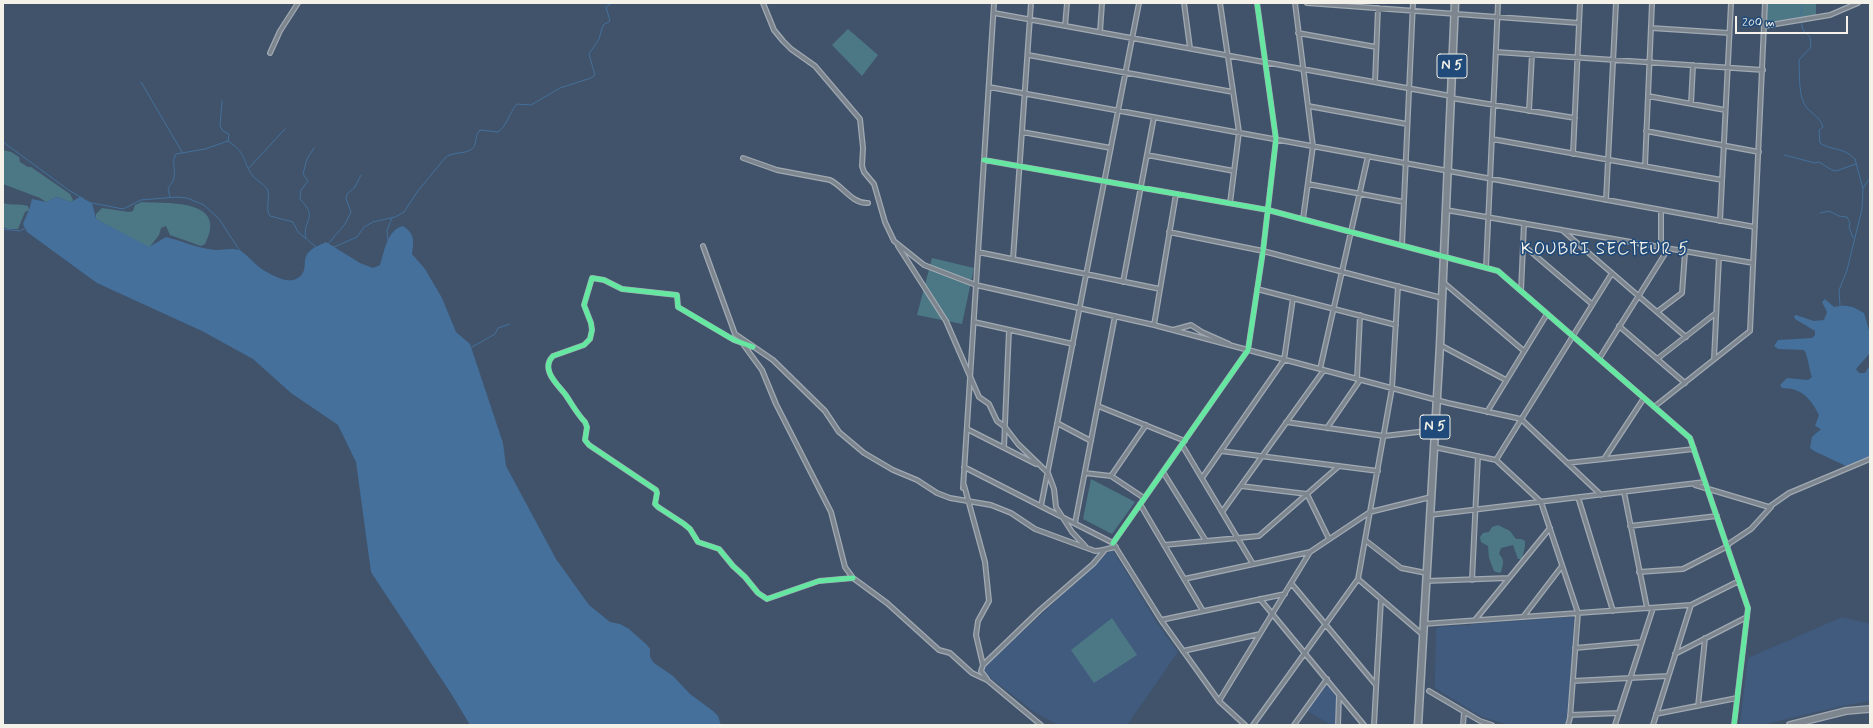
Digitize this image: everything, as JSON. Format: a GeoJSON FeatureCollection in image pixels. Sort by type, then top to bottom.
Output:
{"type":"FeatureCollection","features":[{"type":"Feature","properties":{"kind":"highway","name":"N 5"},"geometry":{"type":"LineString","coordinates":[[1418,725],[1440,346],[1455,3]]}},
{"type":"Feature","properties":{"kind":"main road"},"geometry":{"type":"LineString","coordinates":[[1790,725],[1846,711],[1870,708]]}},
{"type":"Feature","properties":{"kind":"street"},"geometry":{"type":"LineString","coordinates":[[270,53],[280,31],[298,3]]}},
{"type":"Feature","properties":{"kind":"street"},"geometry":{"type":"LineString","coordinates":[[763,3],[774,30],[783,41],[791,49],[815,66],[860,119],[863,148],[862,166],[864,172],[874,184],[885,222],[894,241],[946,321],[979,397],[989,404],[997,421],[1005,427],[1018,444],[1040,466]]}},
{"type":"Feature","properties":{"kind":"street"},"geometry":{"type":"LineString","coordinates":[[963,488],[994,3]]}},
{"type":"Feature","properties":{"kind":"street"},"geometry":{"type":"LineString","coordinates":[[1013,259],[1031,3]]}},
{"type":"Feature","properties":{"kind":"street"},"geometry":{"type":"LineString","coordinates":[[1065,26],[1067,3]]}},
{"type":"Feature","properties":{"kind":"street"},"geometry":{"type":"LineString","coordinates":[[1100,32],[1102,3]]}},
{"type":"Feature","properties":{"kind":"street"},"geometry":{"type":"LineString","coordinates":[[1041,506],[1139,3]]}},
{"type":"Feature","properties":{"kind":"street"},"geometry":{"type":"LineString","coordinates":[[1184,3],[1190,48]]}},
{"type":"Feature","properties":{"kind":"street"},"geometry":{"type":"LineString","coordinates":[[1220,3],[1239,132],[1230,203]]}},
{"type":"Feature","properties":{"kind":"street"},"geometry":{"type":"LineString","coordinates":[[1113,543],[1248,350],[1263,251],[1276,139],[1257,3]]}},
{"type":"Feature","properties":{"kind":"street"},"geometry":{"type":"LineString","coordinates":[[1295,3],[1313,146],[1303,219]]}},
{"type":"Feature","properties":{"kind":"street"},"geometry":{"type":"LineString","coordinates":[[1307,3],[1579,23]]}},
{"type":"Feature","properties":{"kind":"street"},"geometry":{"type":"LineString","coordinates":[[1402,245],[1413,3]]}},
{"type":"Feature","properties":{"kind":"street"},"geometry":{"type":"LineString","coordinates":[[1486,268],[1498,3]]}},
{"type":"Feature","properties":{"kind":"street"},"geometry":{"type":"LineString","coordinates":[[1573,154],[1580,3]]}},
{"type":"Feature","properties":{"kind":"street"},"geometry":{"type":"LineString","coordinates":[[1606,200],[1616,3]]}},
{"type":"Feature","properties":{"kind":"street"},"geometry":{"type":"LineString","coordinates":[[1645,166],[1652,3]]}},
{"type":"Feature","properties":{"kind":"street"},"geometry":{"type":"LineString","coordinates":[[1720,220],[1731,3]]}},
{"type":"Feature","properties":{"kind":"street"},"geometry":{"type":"LineString","coordinates":[[1654,407],[1750,331],[1765,3]]}},
{"type":"Feature","properties":{"kind":"street"},"geometry":{"type":"LineString","coordinates":[[1764,26],[1830,15],[1858,3]]}},
{"type":"Feature","properties":{"kind":"street"},"geometry":{"type":"LineString","coordinates":[[1375,82],[1378,8]]}},
{"type":"Feature","properties":{"kind":"street"},"geometry":{"type":"LineString","coordinates":[[994,13],[1409,88],[1494,105],[1575,118]]}},
{"type":"Feature","properties":{"kind":"street"},"geometry":{"type":"LineString","coordinates":[[1651,28],[1729,33]]}},
{"type":"Feature","properties":{"kind":"street"},"geometry":{"type":"LineString","coordinates":[[1298,33],[1376,47]]}},
{"type":"Feature","properties":{"kind":"street"},"geometry":{"type":"LineString","coordinates":[[1496,52],[1763,70]]}},
{"type":"Feature","properties":{"kind":"street"},"geometry":{"type":"LineString","coordinates":[[1529,110],[1532,54]]}},
{"type":"Feature","properties":{"kind":"street"},"geometry":{"type":"LineString","coordinates":[[1028,55],[1233,92]]}},
{"type":"Feature","properties":{"kind":"street"},"geometry":{"type":"LineString","coordinates":[[1691,104],[1693,65]]}},
{"type":"Feature","properties":{"kind":"street"},"geometry":{"type":"LineString","coordinates":[[989,86],[1755,227]]}},
{"type":"Feature","properties":{"kind":"street"},"geometry":{"type":"LineString","coordinates":[[1648,96],[1725,110]]}},
{"type":"Feature","properties":{"kind":"street"},"geometry":{"type":"LineString","coordinates":[[1308,106],[1408,124]]}},
{"type":"Feature","properties":{"kind":"street"},"geometry":{"type":"LineString","coordinates":[[1123,282],[1154,117]]}},
{"type":"Feature","properties":{"kind":"street"},"geometry":{"type":"LineString","coordinates":[[1646,131],[1759,152]]}},
{"type":"Feature","properties":{"kind":"street"},"geometry":{"type":"LineString","coordinates":[[1022,132],[1111,148]]}},
{"type":"Feature","properties":{"kind":"street"},"geometry":{"type":"LineString","coordinates":[[1492,139],[1722,180]]}},
{"type":"Feature","properties":{"kind":"street"},"geometry":{"type":"LineString","coordinates":[[1147,155],[1234,170]]}},
{"type":"Feature","properties":{"kind":"street"},"geometry":{"type":"LineString","coordinates":[[1222,512],[1322,370],[1368,156]]}},
{"type":"Feature","properties":{"kind":"street"},"geometry":{"type":"LineString","coordinates":[[743,158],[777,170],[830,180],[836,183],[857,202],[868,203]]}},
{"type":"Feature","properties":{"kind":"street"},"geometry":{"type":"LineString","coordinates":[[984,160],[1268,210],[1498,271],[1690,438],[1748,608],[1734,725]]}},
{"type":"Feature","properties":{"kind":"street"},"geometry":{"type":"LineString","coordinates":[[1308,184],[1404,202]]}},
{"type":"Feature","properties":{"kind":"street"},"geometry":{"type":"LineString","coordinates":[[1154,325],[1176,194]]}},
{"type":"Feature","properties":{"kind":"street"},"geometry":{"type":"LineString","coordinates":[[1446,210],[1753,264]]}},
{"type":"Feature","properties":{"kind":"street"},"geometry":{"type":"LineString","coordinates":[[1661,210],[1661,247]]}},
{"type":"Feature","properties":{"kind":"street"},"geometry":{"type":"LineString","coordinates":[[1521,292],[1524,223]]}},
{"type":"Feature","properties":{"kind":"street"},"geometry":{"type":"LineString","coordinates":[[1561,230],[1686,337]]}},
{"type":"Feature","properties":{"kind":"street"},"geometry":{"type":"LineString","coordinates":[[1169,232],[1263,251],[1442,298]]}},
{"type":"Feature","properties":{"kind":"street"},"geometry":{"type":"LineString","coordinates":[[894,241],[924,265],[976,285],[1154,325],[1437,400],[1521,419],[1601,495]]}},
{"type":"Feature","properties":{"kind":"street"},"geometry":{"type":"LineString","coordinates":[[1523,244],[1592,304]]}},
{"type":"Feature","properties":{"kind":"street"},"geometry":{"type":"LineString","coordinates":[[703,246],[735,334],[762,370],[776,404],[832,512],[846,567],[853,578],[887,603],[939,650],[950,653],[972,673],[987,680],[1041,725]]}},
{"type":"Feature","properties":{"kind":"street"},"geometry":{"type":"LineString","coordinates":[[1599,359],[1668,249]]}},
{"type":"Feature","properties":{"kind":"street"},"geometry":{"type":"LineString","coordinates":[[978,252],[1160,289]]}},
{"type":"Feature","properties":{"kind":"street"},"geometry":{"type":"LineString","coordinates":[[1657,312],[1682,293],[1685,252]]}},
{"type":"Feature","properties":{"kind":"street"},"geometry":{"type":"LineString","coordinates":[[1714,359],[1719,258]]}},
{"type":"Feature","properties":{"kind":"street"},"geometry":{"type":"LineString","coordinates":[[1496,460],[1612,273]]}},
{"type":"Feature","properties":{"kind":"street"},"geometry":{"type":"LineString","coordinates":[[753,347],[734,340],[678,307],[677,295],[622,289],[604,280],[592,278],[584,306],[591,323],[592,330],[590,339],[584,345],[553,356],[550,359],[548,366],[554,383],[585,422],[587,427],[585,440],[589,445],[656,490],[657,494],[655,504],[658,508],[690,529],[698,542],[719,549],[733,566],[767,599],[818,581],[853,578]]}},
{"type":"Feature","properties":{"kind":"street"},"geometry":{"type":"LineString","coordinates":[[1443,282],[1524,351]]}},
{"type":"Feature","properties":{"kind":"street"},"geometry":{"type":"LineString","coordinates":[[1253,725],[1358,579],[1392,388],[1398,286]]}},
{"type":"Feature","properties":{"kind":"street"},"geometry":{"type":"LineString","coordinates":[[1257,289],[1396,325]]}},
{"type":"Feature","properties":{"kind":"street"},"geometry":{"type":"LineString","coordinates":[[1202,478],[1284,360],[1293,298]]}},
{"type":"Feature","properties":{"kind":"street"},"geometry":{"type":"LineString","coordinates":[[1657,360],[1716,313]]}},
{"type":"Feature","properties":{"kind":"street"},"geometry":{"type":"LineString","coordinates":[[1487,412],[1547,314]]}},
{"type":"Feature","properties":{"kind":"street"},"geometry":{"type":"LineString","coordinates":[[1327,428],[1358,379],[1360,315]]}},
{"type":"Feature","properties":{"kind":"street"},"geometry":{"type":"LineString","coordinates":[[1074,523],[1115,316]]}},
{"type":"Feature","properties":{"kind":"street"},"geometry":{"type":"LineString","coordinates":[[974,322],[1073,344]]}},
{"type":"Feature","properties":{"kind":"street"},"geometry":{"type":"LineString","coordinates":[[1172,330],[1191,325],[1202,332],[1219,338],[1234,346]]}},
{"type":"Feature","properties":{"kind":"street"},"geometry":{"type":"LineString","coordinates":[[1619,326],[1684,383]]}},
{"type":"Feature","properties":{"kind":"street"},"geometry":{"type":"LineString","coordinates":[[1004,447],[1009,330]]}},
{"type":"Feature","properties":{"kind":"street"},"geometry":{"type":"LineString","coordinates":[[735,334],[773,360],[824,411],[839,432],[864,453],[917,480],[937,493],[950,498],[991,505],[1011,513],[1036,529],[1095,551],[1104,551]]}},
{"type":"Feature","properties":{"kind":"street"},"geometry":{"type":"LineString","coordinates":[[1440,346],[1506,380]]}},
{"type":"Feature","properties":{"kind":"street"},"geometry":{"type":"LineString","coordinates":[[1604,459],[1644,398]]}},
{"type":"Feature","properties":{"kind":"street"},"geometry":{"type":"LineString","coordinates":[[1098,406],[1185,441]]}},
{"type":"Feature","properties":{"kind":"street"},"geometry":{"type":"LineString","coordinates":[[1286,422],[1384,436],[1435,430]]}},
{"type":"Feature","properties":{"kind":"street"},"geometry":{"type":"LineString","coordinates":[[1057,423],[1091,441]]}},
{"type":"Feature","properties":{"kind":"street"},"geometry":{"type":"LineString","coordinates":[[1111,476],[1146,425]]}},
{"type":"Feature","properties":{"kind":"street"},"geometry":{"type":"LineString","coordinates":[[966,429],[1004,447],[1048,471],[1054,489],[1056,507],[1086,547]]}},
{"type":"Feature","properties":{"kind":"street"},"geometry":{"type":"LineString","coordinates":[[1182,445],[1253,564]]}},
{"type":"Feature","properties":{"kind":"street"},"geometry":{"type":"LineString","coordinates":[[1434,447],[1496,460],[1541,502],[1578,613],[1568,725]]}},
{"type":"Feature","properties":{"kind":"street"},"geometry":{"type":"LineString","coordinates":[[1567,463],[1694,449]]}},
{"type":"Feature","properties":{"kind":"street"},"geometry":{"type":"LineString","coordinates":[[1221,451],[1378,471]]}},
{"type":"Feature","properties":{"kind":"street"},"geometry":{"type":"LineString","coordinates":[[1472,580],[1478,456]]}},
{"type":"Feature","properties":{"kind":"street"},"geometry":{"type":"LineString","coordinates":[[1639,572],[1683,569],[1727,545],[1751,529],[1771,507],[1788,494],[1870,459]]}},
{"type":"Feature","properties":{"kind":"street"},"geometry":{"type":"LineString","coordinates":[[1164,545],[1260,536],[1338,466]]}},
{"type":"Feature","properties":{"kind":"street"},"geometry":{"type":"LineString","coordinates":[[964,467],[1113,543],[1161,620],[1219,701],[1245,725]]}},
{"type":"Feature","properties":{"kind":"street"},"geometry":{"type":"LineString","coordinates":[[1163,472],[1206,541]]}},
{"type":"Feature","properties":{"kind":"street"},"geometry":{"type":"LineString","coordinates":[[1084,473],[1111,476],[1144,498]]}},
{"type":"Feature","properties":{"kind":"street"},"geometry":{"type":"LineString","coordinates":[[1430,515],[1705,482]]}},
{"type":"Feature","properties":{"kind":"street"},"geometry":{"type":"LineString","coordinates":[[963,483],[969,501],[976,537],[985,562],[989,600],[978,621],[976,635],[983,665]]}},
{"type":"Feature","properties":{"kind":"street"},"geometry":{"type":"LineString","coordinates":[[1692,484],[1771,507]]}},
{"type":"Feature","properties":{"kind":"street"},"geometry":{"type":"LineString","coordinates":[[1241,486],[1307,494]]}},
{"type":"Feature","properties":{"kind":"street"},"geometry":{"type":"LineString","coordinates":[[1624,492],[1646,608]]}},
{"type":"Feature","properties":{"kind":"street"},"geometry":{"type":"LineString","coordinates":[[1307,494],[1330,539]]}},
{"type":"Feature","properties":{"kind":"street"},"geometry":{"type":"LineString","coordinates":[[1184,579],[1310,552],[1370,512],[1431,497]]}},
{"type":"Feature","properties":{"kind":"street"},"geometry":{"type":"LineString","coordinates":[[1578,498],[1613,611]]}},
{"type":"Feature","properties":{"kind":"street"},"geometry":{"type":"LineString","coordinates":[[1140,504],[1203,611]]}},
{"type":"Feature","properties":{"kind":"street"},"geometry":{"type":"LineString","coordinates":[[1630,526],[1717,516]]}},
{"type":"Feature","properties":{"kind":"street"},"geometry":{"type":"LineString","coordinates":[[1475,620],[1550,528]]}},
{"type":"Feature","properties":{"kind":"street"},"geometry":{"type":"LineString","coordinates":[[1365,540],[1401,568],[1426,573]]}},
{"type":"Feature","properties":{"kind":"street"},"geometry":{"type":"LineString","coordinates":[[987,680],[981,671],[983,665],[1040,610],[1093,564],[1104,551],[1111,547],[1116,547]]}},
{"type":"Feature","properties":{"kind":"street"},"geometry":{"type":"LineString","coordinates":[[1219,701],[1310,552]]}},
{"type":"Feature","properties":{"kind":"street"},"geometry":{"type":"LineString","coordinates":[[1523,617],[1562,566]]}},
{"type":"Feature","properties":{"kind":"street"},"geometry":{"type":"LineString","coordinates":[[1426,581],[1509,578]]}},
{"type":"Feature","properties":{"kind":"street"},"geometry":{"type":"LineString","coordinates":[[1358,579],[1423,635]]}},
{"type":"Feature","properties":{"kind":"street"},"geometry":{"type":"LineString","coordinates":[[1423,624],[1691,605],[1739,581]]}},
{"type":"Feature","properties":{"kind":"street"},"geometry":{"type":"LineString","coordinates":[[1291,583],[1376,685]]}},
{"type":"Feature","properties":{"kind":"street"},"geometry":{"type":"LineString","coordinates":[[1161,620],[1285,594]]}},
{"type":"Feature","properties":{"kind":"street"},"geometry":{"type":"LineString","coordinates":[[1374,725],[1381,598]]}},
{"type":"Feature","properties":{"kind":"street"},"geometry":{"type":"LineString","coordinates":[[1260,599],[1364,725]]}},
{"type":"Feature","properties":{"kind":"street"},"geometry":{"type":"LineString","coordinates":[[1653,725],[1691,605]]}},
{"type":"Feature","properties":{"kind":"street"},"geometry":{"type":"LineString","coordinates":[[1615,725],[1653,608]]}},
{"type":"Feature","properties":{"kind":"street"},"geometry":{"type":"LineString","coordinates":[[1675,654],[1747,617]]}},
{"type":"Feature","properties":{"kind":"street"},"geometry":{"type":"LineString","coordinates":[[1183,651],[1260,634]]}},
{"type":"Feature","properties":{"kind":"street"},"geometry":{"type":"LineString","coordinates":[[1698,706],[1705,638]]}},
{"type":"Feature","properties":{"kind":"street"},"geometry":{"type":"LineString","coordinates":[[1575,648],[1642,642]]}},
{"type":"Feature","properties":{"kind":"street"},"geometry":{"type":"LineString","coordinates":[[1573,681],[1668,676]]}},
{"type":"Feature","properties":{"kind":"street"},"geometry":{"type":"LineString","coordinates":[[1294,725],[1327,679]]}},
{"type":"Feature","properties":{"kind":"street"},"geometry":{"type":"LineString","coordinates":[[1429,691],[1480,721],[1492,725]]}},
{"type":"Feature","properties":{"kind":"street"},"geometry":{"type":"LineString","coordinates":[[1338,725],[1339,695]]}},
{"type":"Feature","properties":{"kind":"street"},"geometry":{"type":"LineString","coordinates":[[1656,714],[1737,698]]}},
{"type":"Feature","properties":{"kind":"street"},"geometry":{"type":"LineString","coordinates":[[1463,725],[1464,712]]}},
{"type":"Feature","properties":{"kind":"street"},"geometry":{"type":"LineString","coordinates":[[1570,716],[1619,713]]}},
{"type":"Feature","properties":{"kind":"shaded area"},"geometry":{"type":"Polygon","coordinates":[[[1765,3],[1816,3],[1816,16],[1764,26],[1765,3]]]}},
{"type":"Feature","properties":{"kind":"shaded area"},"geometry":{"type":"Polygon","coordinates":[[[848,29],[878,55],[862,76],[832,45],[848,29]]]}},
{"type":"Feature","properties":{"kind":"shaded area"},"geometry":{"type":"Polygon","coordinates":[[[3,150],[11,152],[19,157],[20,162],[28,167],[31,167],[70,194],[73,200],[71,202],[57,197],[46,202],[40,198],[3,184],[3,150]]]}},
{"type":"Feature","properties":{"kind":"shaded area"},"geometry":{"type":"Polygon","coordinates":[[[57,197],[71,202],[80,197],[92,203],[96,219],[149,247],[166,237],[197,247],[216,250],[238,250],[267,272],[287,280],[296,279],[300,276],[303,273],[305,259],[308,253],[326,242],[360,263],[373,268],[380,265],[387,241],[393,232],[403,226],[407,229],[413,238],[412,254],[425,269],[442,298],[456,332],[470,344],[503,443],[506,466],[556,559],[589,605],[610,622],[620,624],[629,629],[647,645],[650,649],[650,657],[654,663],[673,676],[690,694],[713,711],[718,716],[721,725],[470,725],[371,572],[356,462],[338,425],[291,393],[253,359],[202,331],[97,283],[27,232],[23,224],[32,199],[46,202],[57,197]]]}},
{"type":"Feature","properties":{"kind":"shaded area"},"geometry":{"type":"Polygon","coordinates":[[[142,202],[179,204],[192,206],[202,211],[209,218],[210,229],[205,244],[201,246],[170,235],[166,226],[161,228],[159,235],[149,248],[96,219],[96,214],[102,208],[129,212],[133,211],[135,205],[142,202]]]}},
{"type":"Feature","properties":{"kind":"shaded area"},"geometry":{"type":"Polygon","coordinates":[[[3,203],[28,206],[29,210],[25,212],[18,229],[8,229],[3,227],[3,203]]]}},
{"type":"Feature","properties":{"kind":"shaded area"},"geometry":{"type":"Polygon","coordinates":[[[932,258],[974,268],[962,324],[917,315],[932,258]]]}},
{"type":"Feature","properties":{"kind":"shaded area"},"geometry":{"type":"Polygon","coordinates":[[[1825,299],[1834,307],[1849,306],[1864,313],[1870,334],[1870,353],[1856,369],[1859,373],[1865,373],[1870,365],[1870,456],[1846,466],[1810,448],[1812,437],[1821,429],[1815,426],[1819,415],[1809,399],[1800,392],[1782,388],[1780,385],[1787,378],[1808,380],[1812,377],[1807,355],[1804,350],[1778,349],[1774,346],[1778,340],[1812,338],[1815,335],[1815,331],[1795,319],[1794,316],[1796,315],[1814,321],[1824,320],[1827,312],[1822,302],[1825,299]]]}},
{"type":"Feature","properties":{"kind":"shaded area"},"geometry":{"type":"Polygon","coordinates":[[[1091,479],[1135,502],[1112,534],[1083,519],[1091,479]]]}},
{"type":"Feature","properties":{"kind":"shaded area"},"geometry":{"type":"Polygon","coordinates":[[[1498,525],[1510,531],[1516,539],[1525,541],[1522,559],[1518,559],[1513,545],[1501,548],[1499,554],[1503,562],[1501,572],[1499,573],[1494,571],[1489,558],[1488,546],[1481,542],[1480,537],[1483,533],[1489,532],[1492,527],[1498,525]]]}},
{"type":"Feature","properties":{"kind":"shaded area"},"geometry":{"type":"Polygon","coordinates":[[[1112,549],[1159,626],[1178,652],[1127,725],[1058,725],[1033,711],[983,672],[983,668],[1112,549]]]}},
{"type":"Feature","properties":{"kind":"shaded area"},"geometry":{"type":"Polygon","coordinates":[[[1572,617],[1574,619],[1568,717],[1566,725],[1510,725],[1482,717],[1435,688],[1436,629],[1438,627],[1572,617]]]}},
{"type":"Feature","properties":{"kind":"shaded area"},"geometry":{"type":"Polygon","coordinates":[[[1842,617],[1870,624],[1870,701],[1761,725],[1740,725],[1748,658],[1842,617]]]}},
{"type":"Feature","properties":{"kind":"shaded area"},"geometry":{"type":"Polygon","coordinates":[[[1112,618],[1137,655],[1094,683],[1071,650],[1112,618]]]}},
{"type":"Feature","properties":{"kind":"shaded area"},"geometry":{"type":"Polygon","coordinates":[[[1327,679],[1339,695],[1338,725],[1332,725],[1305,710],[1327,679]]]}},
{"type":"Feature","properties":{"kind":"waterway"},"geometry":{"type":"LineString","coordinates":[[332,248],[357,237],[364,227],[373,222],[395,217],[404,212],[417,192],[445,158],[451,154],[469,151],[474,148],[477,135],[480,130],[498,132],[504,126],[517,104],[531,105],[560,88],[591,78],[595,75],[589,54],[599,39],[603,25],[610,21],[606,7],[612,3]]}},
{"type":"Feature","properties":{"kind":"waterway"},"geometry":{"type":"LineString","coordinates":[[1801,18],[1802,3]]}},
{"type":"Feature","properties":{"kind":"waterway"},"geometry":{"type":"LineString","coordinates":[[1801,21],[1803,30],[1810,37],[1811,47],[1799,60],[1802,98],[1807,108],[1822,124],[1823,127],[1819,130],[1820,143],[1846,152],[1855,159],[1863,189],[1862,209],[1847,270],[1839,290],[1840,305]]}},
{"type":"Feature","properties":{"kind":"waterway"},"geometry":{"type":"LineString","coordinates":[[141,82],[182,152]]}},
{"type":"Feature","properties":{"kind":"waterway"},"geometry":{"type":"LineString","coordinates":[[222,101],[220,126],[223,131],[229,134],[228,141]]}},
{"type":"Feature","properties":{"kind":"waterway"},"geometry":{"type":"LineString","coordinates":[[249,168],[285,129]]}},
{"type":"Feature","properties":{"kind":"waterway"},"geometry":{"type":"LineString","coordinates":[[170,197],[168,189],[174,178],[174,160],[176,154],[205,149],[228,141],[239,150],[253,176],[267,189],[268,210],[270,216],[293,222],[298,232],[316,247]]}},
{"type":"Feature","properties":{"kind":"waterway"},"geometry":{"type":"LineString","coordinates":[[3,142],[70,191],[84,199]]}},
{"type":"Feature","properties":{"kind":"waterway"},"geometry":{"type":"LineString","coordinates":[[306,238],[305,232],[309,220],[309,211],[300,199],[301,190],[308,181],[303,174],[307,159],[314,148]]}},
{"type":"Feature","properties":{"kind":"waterway"},"geometry":{"type":"LineString","coordinates":[[1784,155],[1815,163],[1819,162],[1836,171],[1856,164]]}},
{"type":"Feature","properties":{"kind":"waterway"},"geometry":{"type":"LineString","coordinates":[[328,244],[345,224],[351,212],[346,199],[347,194],[355,187],[361,175]]}},
{"type":"Feature","properties":{"kind":"waterway"},"geometry":{"type":"LineString","coordinates":[[1863,188],[1870,178]]}},
{"type":"Feature","properties":{"kind":"waterway"},"geometry":{"type":"LineString","coordinates":[[92,203],[123,209],[141,200],[177,197],[187,198],[204,205],[219,219],[240,251]]}},
{"type":"Feature","properties":{"kind":"waterway"},"geometry":{"type":"LineString","coordinates":[[1820,213],[1829,211],[1839,216],[1847,217],[1850,223],[1849,227],[1853,238]]}},
{"type":"Feature","properties":{"kind":"waterway"},"geometry":{"type":"LineString","coordinates":[[388,241],[387,230],[392,218]]}},
{"type":"Feature","properties":{"kind":"waterway"},"geometry":{"type":"LineString","coordinates":[[3,229],[20,231],[25,228]]}},
{"type":"Feature","properties":{"kind":"waterway"},"geometry":{"type":"LineString","coordinates":[[472,347],[495,334],[498,328],[510,324]]}},
{"type":"Feature","properties":{"kind":"cycle path"},"geometry":{"type":"LineString","coordinates":[[1113,543],[1248,350],[1263,251],[1276,139],[1257,3]]}},
{"type":"Feature","properties":{"kind":"cycle path"},"geometry":{"type":"LineString","coordinates":[[984,160],[1268,210],[1498,271],[1690,438],[1748,608],[1734,725]]}},
{"type":"Feature","properties":{"kind":"cycle path"},"geometry":{"type":"LineString","coordinates":[[753,347],[734,340],[678,307],[677,295],[622,289],[604,280],[592,278],[584,305],[591,323],[592,330],[590,339],[584,345],[553,356],[549,361],[548,366],[554,381],[585,422],[587,427],[585,440],[589,445],[656,490],[657,493],[655,504],[690,529],[698,542],[719,549],[758,593],[767,599],[819,581],[853,578]]}},
{"type":"Feature","properties":{"kind":"district","name":"KOUBRI SECTEUR 5"},"geometry":{"type":"Point","coordinates":[1605,250]}}]}
